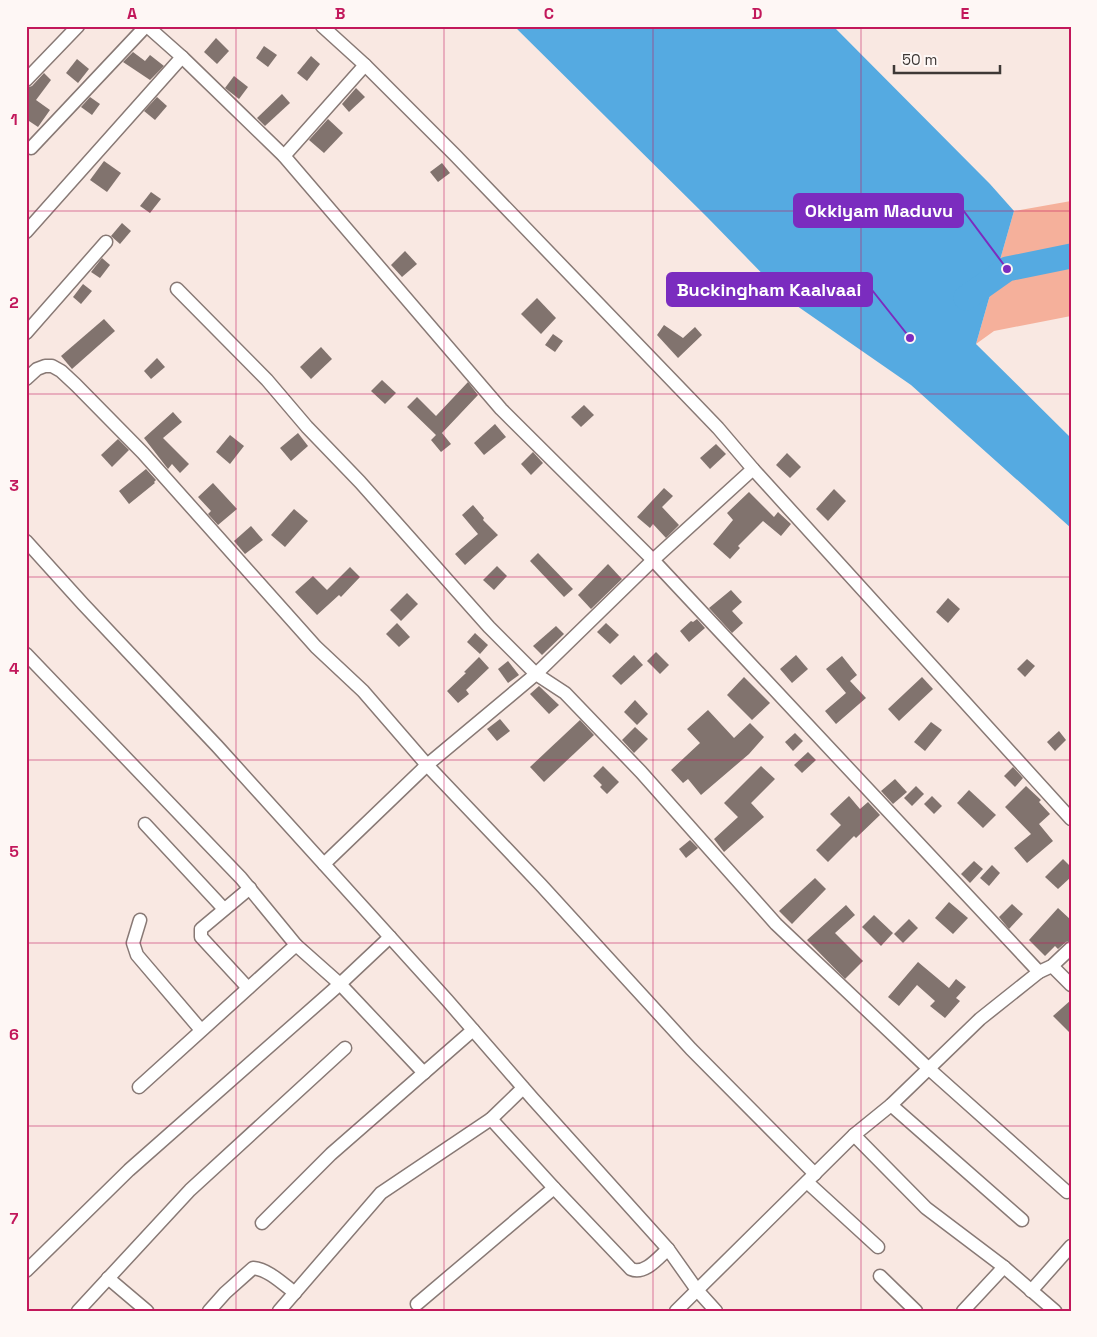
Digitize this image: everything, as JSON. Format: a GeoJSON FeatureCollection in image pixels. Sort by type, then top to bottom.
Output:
{"type":"FeatureCollection","features":[{"type":"Feature","properties":{"kind":"street"},"geometry":{"type":"LineString","coordinates":[[26,80],[78,26]]}},
{"type":"Feature","properties":{"kind":"street"},"geometry":{"type":"LineString","coordinates":[[31,148],[147,26],[182,57],[284,156],[501,409],[652,560],[1039,972]]}},
{"type":"Feature","properties":{"kind":"street"},"geometry":{"type":"LineString","coordinates":[[322,26],[365,65],[455,155],[718,428],[1071,819]]}},
{"type":"Feature","properties":{"kind":"street"},"geometry":{"type":"LineString","coordinates":[[26,232],[182,57]]}},
{"type":"Feature","properties":{"kind":"street"},"geometry":{"type":"LineString","coordinates":[[284,156],[365,65]]}},
{"type":"Feature","properties":{"kind":"street"},"geometry":{"type":"LineString","coordinates":[[26,333],[106,242]]}},
{"type":"Feature","properties":{"kind":"street"},"geometry":{"type":"LineString","coordinates":[[177,289],[267,380],[307,427],[360,482],[488,627],[536,674],[565,693],[641,772],[776,924],[928,1068],[1067,1192]]}},
{"type":"Feature","properties":{"kind":"street"},"geometry":{"type":"LineString","coordinates":[[26,379],[37,369],[45,366],[52,366],[61,371],[143,453],[316,647],[363,691],[427,765],[541,885],[811,1178],[878,1247]]}},
{"type":"Feature","properties":{"kind":"street"},"geometry":{"type":"LineString","coordinates":[[324,864],[427,765],[536,674],[652,560],[753,469]]}},
{"type":"Feature","properties":{"kind":"street"},"geometry":{"type":"LineString","coordinates":[[26,541],[218,746],[390,937],[668,1249],[697,1290],[716,1311]]}},
{"type":"Feature","properties":{"kind":"street"},"geometry":{"type":"LineString","coordinates":[[26,654],[250,888],[296,945],[340,984],[424,1073]]}},
{"type":"Feature","properties":{"kind":"street"},"geometry":{"type":"LineString","coordinates":[[145,824],[224,909]]}},
{"type":"Feature","properties":{"kind":"street"},"geometry":{"type":"LineString","coordinates":[[248,988],[201,936],[201,929],[250,888]]}},
{"type":"Feature","properties":{"kind":"street"},"geometry":{"type":"LineString","coordinates":[[140,920],[133,943],[137,955],[201,1030]]}},
{"type":"Feature","properties":{"kind":"street"},"geometry":{"type":"LineString","coordinates":[[26,1271],[129,1170],[340,984],[390,937]]}},
{"type":"Feature","properties":{"kind":"street"},"geometry":{"type":"LineString","coordinates":[[139,1087],[296,945]]}},
{"type":"Feature","properties":{"kind":"street"},"geometry":{"type":"LineString","coordinates":[[676,1311],[854,1135],[891,1105],[980,1019],[1039,972],[1052,966],[1071,948]]}},
{"type":"Feature","properties":{"kind":"street"},"geometry":{"type":"LineString","coordinates":[[1052,966],[1071,985]]}},
{"type":"Feature","properties":{"kind":"street"},"geometry":{"type":"LineString","coordinates":[[262,1222],[331,1154],[473,1030]]}},
{"type":"Feature","properties":{"kind":"street"},"geometry":{"type":"LineString","coordinates":[[78,1311],[190,1190],[345,1048]]}},
{"type":"Feature","properties":{"kind":"street"},"geometry":{"type":"LineString","coordinates":[[279,1311],[381,1192],[491,1119],[523,1088]]}},
{"type":"Feature","properties":{"kind":"street"},"geometry":{"type":"LineString","coordinates":[[891,1105],[1022,1220]]}},
{"type":"Feature","properties":{"kind":"street"},"geometry":{"type":"LineString","coordinates":[[491,1119],[632,1269],[636,1271],[644,1269],[668,1249]]}},
{"type":"Feature","properties":{"kind":"street"},"geometry":{"type":"LineString","coordinates":[[854,1135],[926,1208],[1004,1267],[1055,1311]]}},
{"type":"Feature","properties":{"kind":"street"},"geometry":{"type":"LineString","coordinates":[[417,1304],[554,1188]]}},
{"type":"Feature","properties":{"kind":"street"},"geometry":{"type":"LineString","coordinates":[[1031,1291],[1071,1246]]}},
{"type":"Feature","properties":{"kind":"street"},"geometry":{"type":"LineString","coordinates":[[963,1311],[1004,1267]]}},
{"type":"Feature","properties":{"kind":"street"},"geometry":{"type":"LineString","coordinates":[[209,1311],[225,1293],[253,1268],[259,1268],[266,1272],[295,1293]]}},
{"type":"Feature","properties":{"kind":"street"},"geometry":{"type":"LineString","coordinates":[[880,1276],[916,1311]]}},
{"type":"Feature","properties":{"kind":"street"},"geometry":{"type":"LineString","coordinates":[[108,1278],[147,1311]]}},
{"type":"Feature","properties":{"kind":"shaded area"},"geometry":{"type":"Polygon","coordinates":[[[1071,201],[1071,316],[994,331],[976,344],[1014,211],[1071,201]]]}},
{"type":"Feature","properties":{"kind":"water"},"geometry":{"type":"Polygon","coordinates":[[[514,26],[833,26],[990,184],[1014,211],[976,344],[1071,438],[1071,528],[911,385],[787,299],[514,26]]]}},
{"type":"Feature","properties":{"kind":"building"},"geometry":{"type":"Polygon","coordinates":[[[216,38],[229,51],[217,64],[204,52],[216,38]]]}},
{"type":"Feature","properties":{"kind":"building"},"geometry":{"type":"Polygon","coordinates":[[[264,46],[277,55],[268,67],[256,58],[264,46]]]}},
{"type":"Feature","properties":{"kind":"building"},"geometry":{"type":"Polygon","coordinates":[[[133,52],[145,61],[150,55],[164,66],[150,80],[123,62],[133,52]]]}},
{"type":"Feature","properties":{"kind":"building"},"geometry":{"type":"Polygon","coordinates":[[[311,56],[320,64],[307,81],[297,73],[311,56]]]}},
{"type":"Feature","properties":{"kind":"building"},"geometry":{"type":"Polygon","coordinates":[[[77,59],[89,69],[78,83],[66,73],[77,59]]]}},
{"type":"Feature","properties":{"kind":"building"},"geometry":{"type":"Polygon","coordinates":[[[44,73],[51,80],[36,100],[50,110],[38,127],[26,119],[26,88],[32,86],[44,73]]]}},
{"type":"Feature","properties":{"kind":"building"},"geometry":{"type":"Polygon","coordinates":[[[234,76],[248,87],[239,99],[225,88],[234,76]]]}},
{"type":"Feature","properties":{"kind":"building"},"geometry":{"type":"Polygon","coordinates":[[[356,88],[365,97],[349,112],[342,104],[356,88]]]}},
{"type":"Feature","properties":{"kind":"building"},"geometry":{"type":"Polygon","coordinates":[[[282,94],[290,103],[265,126],[257,118],[282,94]]]}},
{"type":"Feature","properties":{"kind":"building"},"geometry":{"type":"Polygon","coordinates":[[[90,97],[100,104],[92,115],[81,107],[90,97]]]}},
{"type":"Feature","properties":{"kind":"building"},"geometry":{"type":"Polygon","coordinates":[[[157,97],[167,106],[155,120],[144,111],[157,97]]]}},
{"type":"Feature","properties":{"kind":"building"},"geometry":{"type":"Polygon","coordinates":[[[328,119],[343,133],[324,153],[309,140],[328,119]]]}},
{"type":"Feature","properties":{"kind":"building"},"geometry":{"type":"Polygon","coordinates":[[[104,161],[121,173],[107,192],[90,180],[104,161]]]}},
{"type":"Feature","properties":{"kind":"building"},"geometry":{"type":"Polygon","coordinates":[[[442,163],[450,173],[438,182],[430,172],[442,163]]]}},
{"type":"Feature","properties":{"kind":"building"},"geometry":{"type":"Polygon","coordinates":[[[151,192],[161,199],[150,213],[140,206],[151,192]]]}},
{"type":"Feature","properties":{"kind":"building"},"geometry":{"type":"Polygon","coordinates":[[[122,223],[131,231],[120,244],[111,236],[122,223]]]}},
{"type":"Feature","properties":{"kind":"building"},"geometry":{"type":"Polygon","coordinates":[[[405,251],[417,264],[402,277],[391,265],[405,251]]]}},
{"type":"Feature","properties":{"kind":"building"},"geometry":{"type":"Polygon","coordinates":[[[102,258],[110,265],[100,278],[91,272],[102,258]]]}},
{"type":"Feature","properties":{"kind":"building"},"geometry":{"type":"Polygon","coordinates":[[[83,284],[92,291],[81,304],[73,297],[83,284]]]}},
{"type":"Feature","properties":{"kind":"building"},"geometry":{"type":"Polygon","coordinates":[[[537,298],[556,318],[541,334],[521,314],[537,298]]]}},
{"type":"Feature","properties":{"kind":"building"},"geometry":{"type":"Polygon","coordinates":[[[104,319],[115,331],[72,369],[61,356],[104,319]]]}},
{"type":"Feature","properties":{"kind":"building"},"geometry":{"type":"Polygon","coordinates":[[[664,325],[683,338],[695,327],[702,335],[678,358],[657,335],[664,325]]]}},
{"type":"Feature","properties":{"kind":"building"},"geometry":{"type":"Polygon","coordinates":[[[553,334],[563,341],[555,352],[545,345],[553,334]]]}},
{"type":"Feature","properties":{"kind":"building"},"geometry":{"type":"Polygon","coordinates":[[[321,347],[332,359],[311,379],[300,367],[321,347]]]}},
{"type":"Feature","properties":{"kind":"building"},"geometry":{"type":"Polygon","coordinates":[[[157,358],[165,367],[151,379],[144,371],[157,358]]]}},
{"type":"Feature","properties":{"kind":"building"},"geometry":{"type":"Polygon","coordinates":[[[382,380],[396,393],[385,404],[371,391],[382,380]]]}},
{"type":"Feature","properties":{"kind":"building"},"geometry":{"type":"Polygon","coordinates":[[[468,382],[478,395],[442,433],[451,444],[441,452],[431,440],[436,435],[407,407],[417,397],[436,416],[468,382]]]}},
{"type":"Feature","properties":{"kind":"building"},"geometry":{"type":"Polygon","coordinates":[[[584,405],[594,415],[581,427],[571,417],[584,405]]]}},
{"type":"Feature","properties":{"kind":"building"},"geometry":{"type":"Polygon","coordinates":[[[173,412],[182,422],[163,438],[189,464],[180,473],[172,464],[168,469],[144,438],[173,412]]]}},
{"type":"Feature","properties":{"kind":"building"},"geometry":{"type":"Polygon","coordinates":[[[495,424],[506,437],[484,455],[474,443],[495,424]]]}},
{"type":"Feature","properties":{"kind":"building"},"geometry":{"type":"Polygon","coordinates":[[[298,433],[308,446],[291,461],[280,448],[298,433]]]}},
{"type":"Feature","properties":{"kind":"building"},"geometry":{"type":"Polygon","coordinates":[[[230,435],[244,446],[230,464],[216,452],[230,435]]]}},
{"type":"Feature","properties":{"kind":"building"},"geometry":{"type":"Polygon","coordinates":[[[118,439],[129,450],[112,467],[101,455],[118,439]]]}},
{"type":"Feature","properties":{"kind":"building"},"geometry":{"type":"Polygon","coordinates":[[[716,444],[726,454],[710,469],[700,458],[716,444]]]}},
{"type":"Feature","properties":{"kind":"building"},"geometry":{"type":"Polygon","coordinates":[[[533,452],[543,463],[531,475],[521,464],[533,452]]]}},
{"type":"Feature","properties":{"kind":"building"},"geometry":{"type":"Polygon","coordinates":[[[787,453],[801,467],[790,478],[776,465],[787,453]]]}},
{"type":"Feature","properties":{"kind":"building"},"geometry":{"type":"Polygon","coordinates":[[[146,469],[156,480],[155,483],[129,504],[119,491],[146,469]]]}},
{"type":"Feature","properties":{"kind":"building"},"geometry":{"type":"Polygon","coordinates":[[[213,483],[237,509],[218,525],[208,514],[211,511],[198,497],[213,483]]]}},
{"type":"Feature","properties":{"kind":"building"},"geometry":{"type":"Polygon","coordinates":[[[664,488],[673,496],[662,507],[679,525],[666,538],[653,524],[650,528],[637,517],[664,488]]]}},
{"type":"Feature","properties":{"kind":"building"},"geometry":{"type":"Polygon","coordinates":[[[834,489],[846,501],[828,521],[816,509],[834,489]]]}},
{"type":"Feature","properties":{"kind":"building"},"geometry":{"type":"Polygon","coordinates":[[[749,492],[774,517],[778,512],[791,524],[781,536],[763,521],[738,546],[740,548],[730,559],[713,544],[733,520],[727,513],[749,492]]]}},
{"type":"Feature","properties":{"kind":"building"},"geometry":{"type":"Polygon","coordinates":[[[473,505],[484,518],[483,520],[498,535],[465,565],[455,554],[478,534],[462,515],[473,505]]]}},
{"type":"Feature","properties":{"kind":"building"},"geometry":{"type":"Polygon","coordinates":[[[294,509],[308,521],[285,547],[271,535],[294,509]]]}},
{"type":"Feature","properties":{"kind":"building"},"geometry":{"type":"Polygon","coordinates":[[[251,526],[263,540],[245,554],[234,541],[251,526]]]}},
{"type":"Feature","properties":{"kind":"building"},"geometry":{"type":"Polygon","coordinates":[[[538,553],[573,589],[564,597],[530,561],[538,553]]]}},
{"type":"Feature","properties":{"kind":"building"},"geometry":{"type":"Polygon","coordinates":[[[608,564],[622,579],[591,609],[578,595],[608,564]]]}},
{"type":"Feature","properties":{"kind":"building"},"geometry":{"type":"Polygon","coordinates":[[[497,566],[507,576],[494,590],[483,580],[497,566]]]}},
{"type":"Feature","properties":{"kind":"building"},"geometry":{"type":"Polygon","coordinates":[[[350,567],[360,577],[341,597],[339,595],[317,615],[295,592],[313,576],[327,590],[350,567]]]}},
{"type":"Feature","properties":{"kind":"building"},"geometry":{"type":"Polygon","coordinates":[[[731,590],[742,602],[732,611],[743,623],[732,633],[709,608],[731,590]]]}},
{"type":"Feature","properties":{"kind":"building"},"geometry":{"type":"Polygon","coordinates":[[[407,593],[418,604],[401,621],[390,610],[407,593]]]}},
{"type":"Feature","properties":{"kind":"building"},"geometry":{"type":"Polygon","coordinates":[[[948,598],[960,609],[948,623],[936,612],[948,598]]]}},
{"type":"Feature","properties":{"kind":"building"},"geometry":{"type":"Polygon","coordinates":[[[697,619],[705,628],[689,642],[680,631],[691,621],[693,622],[697,619]]]}},
{"type":"Feature","properties":{"kind":"building"},"geometry":{"type":"Polygon","coordinates":[[[397,623],[410,637],[399,647],[386,634],[397,623]]]}},
{"type":"Feature","properties":{"kind":"building"},"geometry":{"type":"Polygon","coordinates":[[[606,623],[619,635],[610,644],[597,632],[606,623]]]}},
{"type":"Feature","properties":{"kind":"building"},"geometry":{"type":"Polygon","coordinates":[[[556,626],[564,634],[542,655],[533,646],[556,626]]]}},
{"type":"Feature","properties":{"kind":"building"},"geometry":{"type":"Polygon","coordinates":[[[475,633],[488,645],[480,654],[467,642],[475,633]]]}},
{"type":"Feature","properties":{"kind":"building"},"geometry":{"type":"Polygon","coordinates":[[[656,652],[669,665],[660,674],[647,661],[656,652]]]}},
{"type":"Feature","properties":{"kind":"building"},"geometry":{"type":"Polygon","coordinates":[[[634,655],[643,665],[621,685],[612,676],[634,655]]]}},
{"type":"Feature","properties":{"kind":"building"},"geometry":{"type":"Polygon","coordinates":[[[796,655],[808,669],[792,683],[780,669],[796,655]]]}},
{"type":"Feature","properties":{"kind":"building"},"geometry":{"type":"Polygon","coordinates":[[[842,656],[857,675],[850,681],[866,698],[836,724],[825,711],[846,693],[826,669],[842,656]]]}},
{"type":"Feature","properties":{"kind":"building"},"geometry":{"type":"Polygon","coordinates":[[[479,657],[489,668],[466,690],[469,694],[458,703],[447,691],[479,657]]]}},
{"type":"Feature","properties":{"kind":"building"},"geometry":{"type":"Polygon","coordinates":[[[1027,659],[1035,666],[1025,677],[1017,669],[1027,659]]]}},
{"type":"Feature","properties":{"kind":"building"},"geometry":{"type":"Polygon","coordinates":[[[508,661],[519,675],[508,683],[498,669],[508,661]]]}},
{"type":"Feature","properties":{"kind":"building"},"geometry":{"type":"Polygon","coordinates":[[[744,677],[770,703],[752,720],[727,695],[744,677]]]}},
{"type":"Feature","properties":{"kind":"building"},"geometry":{"type":"Polygon","coordinates":[[[922,677],[933,689],[899,721],[888,709],[922,677]]]}},
{"type":"Feature","properties":{"kind":"building"},"geometry":{"type":"Polygon","coordinates":[[[539,686],[559,705],[549,714],[530,694],[539,686]]]}},
{"type":"Feature","properties":{"kind":"building"},"geometry":{"type":"Polygon","coordinates":[[[635,700],[648,714],[637,725],[624,712],[635,700]]]}},
{"type":"Feature","properties":{"kind":"building"},"geometry":{"type":"Polygon","coordinates":[[[708,710],[734,738],[750,723],[764,737],[749,754],[701,795],[688,779],[683,783],[671,770],[700,743],[687,729],[708,710]]]}},
{"type":"Feature","properties":{"kind":"building"},"geometry":{"type":"Polygon","coordinates":[[[500,719],[510,731],[497,741],[487,729],[500,719]]]}},
{"type":"Feature","properties":{"kind":"building"},"geometry":{"type":"Polygon","coordinates":[[[580,720],[594,735],[544,782],[530,767],[580,720]]]}},
{"type":"Feature","properties":{"kind":"building"},"geometry":{"type":"Polygon","coordinates":[[[931,722],[942,730],[925,751],[914,742],[931,722]]]}},
{"type":"Feature","properties":{"kind":"building"},"geometry":{"type":"Polygon","coordinates":[[[635,727],[648,739],[634,753],[622,740],[635,727]]]}},
{"type":"Feature","properties":{"kind":"building"},"geometry":{"type":"Polygon","coordinates":[[[1059,731],[1066,740],[1055,751],[1047,742],[1059,731]]]}},
{"type":"Feature","properties":{"kind":"building"},"geometry":{"type":"Polygon","coordinates":[[[795,733],[803,741],[793,751],[785,742],[795,733]]]}},
{"type":"Feature","properties":{"kind":"building"},"geometry":{"type":"Polygon","coordinates":[[[808,752],[816,760],[802,773],[794,765],[808,752]]]}},
{"type":"Feature","properties":{"kind":"building"},"geometry":{"type":"Polygon","coordinates":[[[603,766],[619,782],[607,794],[600,787],[602,785],[593,776],[603,766]]]}},
{"type":"Feature","properties":{"kind":"building"},"geometry":{"type":"Polygon","coordinates":[[[761,766],[775,779],[751,803],[764,817],[724,852],[714,839],[738,817],[724,803],[761,766]]]}},
{"type":"Feature","properties":{"kind":"building"},"geometry":{"type":"Polygon","coordinates":[[[1013,767],[1023,778],[1015,787],[1004,776],[1013,767]]]}},
{"type":"Feature","properties":{"kind":"building"},"geometry":{"type":"Polygon","coordinates":[[[895,779],[907,792],[893,804],[881,791],[895,779]]]}},
{"type":"Feature","properties":{"kind":"building"},"geometry":{"type":"Polygon","coordinates":[[[916,786],[924,794],[912,806],[904,798],[916,786]]]}},
{"type":"Feature","properties":{"kind":"building"},"geometry":{"type":"Polygon","coordinates":[[[1026,786],[1041,800],[1039,802],[1050,814],[1039,824],[1053,841],[1027,863],[1014,848],[1031,834],[1005,807],[1026,786]]]}},
{"type":"Feature","properties":{"kind":"building"},"geometry":{"type":"Polygon","coordinates":[[[969,790],[996,815],[983,828],[957,803],[969,790]]]}},
{"type":"Feature","properties":{"kind":"building"},"geometry":{"type":"Polygon","coordinates":[[[849,796],[860,809],[868,802],[880,815],[856,838],[854,836],[828,862],[816,850],[841,825],[830,814],[849,796]]]}},
{"type":"Feature","properties":{"kind":"building"},"geometry":{"type":"Polygon","coordinates":[[[932,796],[942,806],[934,814],[924,804],[932,796]]]}},
{"type":"Feature","properties":{"kind":"building"},"geometry":{"type":"Polygon","coordinates":[[[690,840],[698,848],[686,858],[679,849],[690,840]]]}},
{"type":"Feature","properties":{"kind":"building"},"geometry":{"type":"Polygon","coordinates":[[[1063,859],[1071,867],[1071,877],[1058,889],[1045,877],[1063,859]]]}},
{"type":"Feature","properties":{"kind":"building"},"geometry":{"type":"Polygon","coordinates":[[[974,861],[983,869],[970,883],[961,874],[974,861]]]}},
{"type":"Feature","properties":{"kind":"building"},"geometry":{"type":"Polygon","coordinates":[[[992,865],[1000,873],[989,886],[980,878],[992,865]]]}},
{"type":"Feature","properties":{"kind":"building"},"geometry":{"type":"Polygon","coordinates":[[[815,878],[826,889],[792,924],[779,911],[815,878]]]}},
{"type":"Feature","properties":{"kind":"building"},"geometry":{"type":"Polygon","coordinates":[[[949,902],[968,918],[953,934],[935,918],[949,902]]]}},
{"type":"Feature","properties":{"kind":"building"},"geometry":{"type":"Polygon","coordinates":[[[1012,904],[1023,914],[1009,929],[999,917],[1012,904]]]}},
{"type":"Feature","properties":{"kind":"building"},"geometry":{"type":"Polygon","coordinates":[[[846,905],[855,915],[835,933],[863,961],[845,979],[807,940],[846,905]]]}},
{"type":"Feature","properties":{"kind":"building"},"geometry":{"type":"Polygon","coordinates":[[[1058,908],[1071,920],[1071,940],[1058,949],[1055,946],[1045,956],[1029,940],[1058,908]]]}},
{"type":"Feature","properties":{"kind":"building"},"geometry":{"type":"Polygon","coordinates":[[[874,915],[893,933],[881,946],[862,927],[874,915]]]}},
{"type":"Feature","properties":{"kind":"building"},"geometry":{"type":"Polygon","coordinates":[[[909,919],[918,928],[903,943],[894,934],[909,919]]]}},
{"type":"Feature","properties":{"kind":"building"},"geometry":{"type":"Polygon","coordinates":[[[918,962],[949,988],[956,979],[966,987],[956,998],[960,1001],[945,1018],[930,1006],[935,1001],[917,985],[899,1006],[888,997],[918,962]]]}},
{"type":"Feature","properties":{"kind":"building"},"geometry":{"type":"Polygon","coordinates":[[[1071,1000],[1071,1034],[1053,1016],[1071,1000]]]}},
{"type":"Feature","properties":{"kind":"waterway"},"geometry":{"type":"LineString","coordinates":[[966,298],[1007,269],[1071,256]]}},
{"type":"Feature","properties":{"kind":"place","name":"Okkiyam Maduvu"},"geometry":{"type":"Point","coordinates":[1007,269]}},
{"type":"Feature","properties":{"kind":"place","name":"Buckingham Kaalvaai"},"geometry":{"type":"Point","coordinates":[910,338]}}]}
